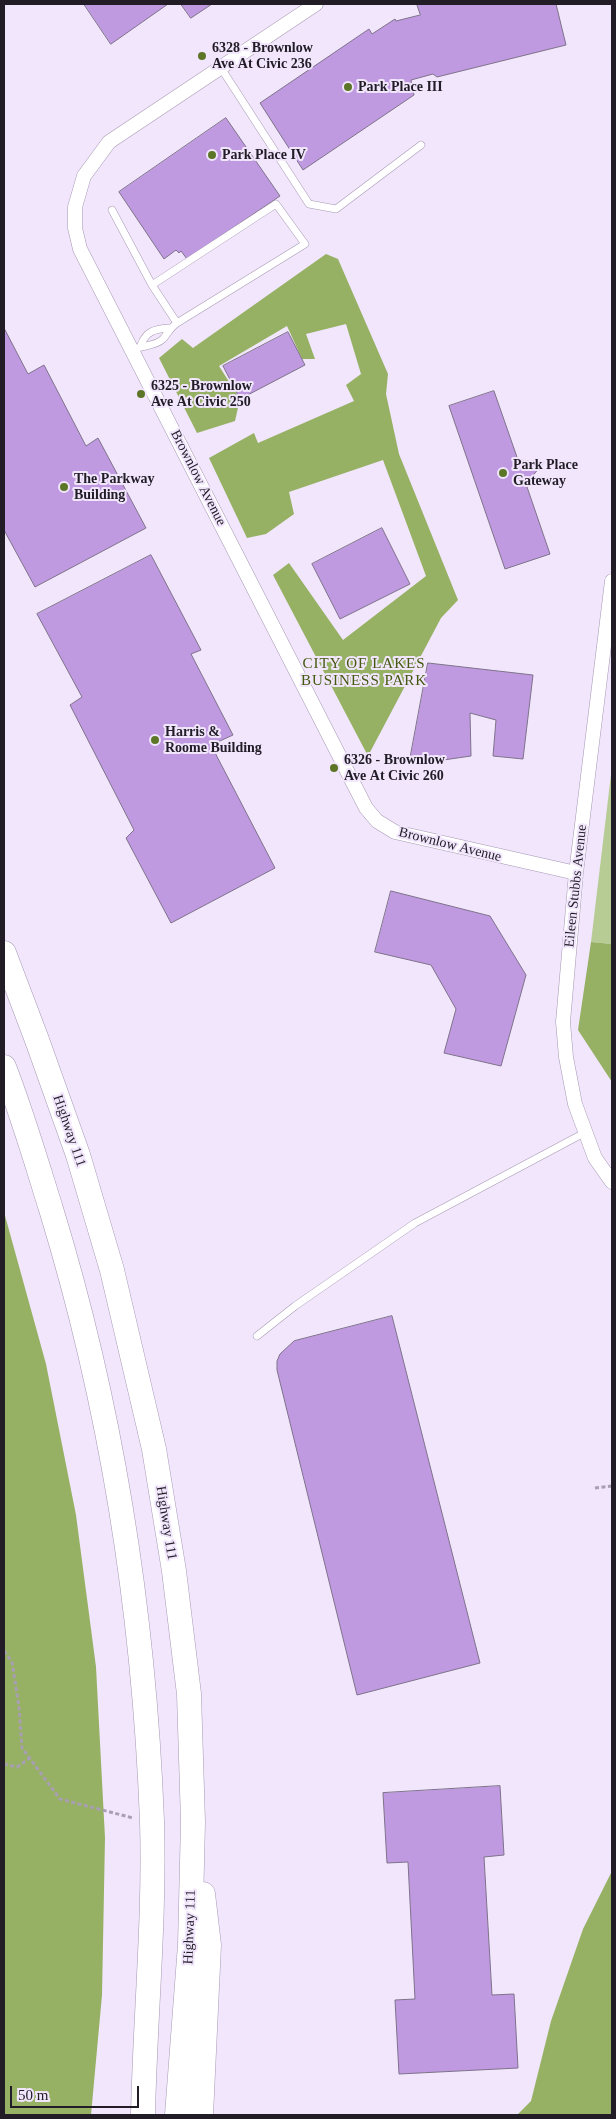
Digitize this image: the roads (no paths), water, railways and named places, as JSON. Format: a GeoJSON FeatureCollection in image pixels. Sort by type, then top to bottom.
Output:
{"type":"FeatureCollection","features":[{"type":"Feature","properties":{"kind":"highway","name":"Highway 111"},"geometry":{"type":"LineString","coordinates":[[4,953],[78,1155],[112,1270],[154,1449],[174,1571],[189,1694],[193,1822],[189,1954],[177,2115]]}},
{"type":"Feature","properties":{"kind":"highway"},"geometry":{"type":"LineString","coordinates":[[4,1067],[20,1108],[61,1241],[90,1349],[111,1450],[134,1594],[145,1698],[152,1823],[150,1942],[143,2115]]}},
{"type":"Feature","properties":{"kind":"highway"},"geometry":{"type":"LineString","coordinates":[[193,1822],[210,1946],[201,2115]]}},
{"type":"Feature","properties":{"kind":"highway"},"geometry":{"type":"LineString","coordinates":[[134,2115],[144,2065]]}},
{"type":"Feature","properties":{"kind":"street","name":"Brownlow Avenue"},"geometry":{"type":"LineString","coordinates":[[316,4],[110,142],[96,157],[84,176],[75,206],[75,228],[80,249],[137,348],[366,808],[377,821],[395,832],[413,838],[576,874]]}},
{"type":"Feature","properties":{"kind":"street","name":"Eileen Stubbs Avenue"},"geometry":{"type":"LineString","coordinates":[[612,581],[576,874],[563,1022],[566,1058],[575,1104],[595,1158],[612,1182]]}},
{"type":"Feature","properties":{"kind":"lane"},"geometry":{"type":"LineString","coordinates":[[221,68],[309,204],[336,209],[421,144]]}},
{"type":"Feature","properties":{"kind":"lane"},"geometry":{"type":"LineString","coordinates":[[137,348],[144,336],[156,329],[169,328],[304,244],[276,204],[152,285]]}},
{"type":"Feature","properties":{"kind":"lane"},"geometry":{"type":"LineString","coordinates":[[112,210],[152,285],[177,323]]}},
{"type":"Feature","properties":{"kind":"lane"},"geometry":{"type":"LineString","coordinates":[[137,348],[149,346],[163,339],[169,328]]}},
{"type":"Feature","properties":{"kind":"lane"},"geometry":{"type":"LineString","coordinates":[[257,1336],[295,1306],[415,1223],[586,1132]]}},
{"type":"Feature","properties":{"kind":"place","name":"6328 - Brownlow Ave At Civic 236"},"geometry":{"type":"Point","coordinates":[202,56]}},
{"type":"Feature","properties":{"kind":"place","name":"Park Place III"},"geometry":{"type":"Point","coordinates":[348,87]}},
{"type":"Feature","properties":{"kind":"place","name":"Park Place IV"},"geometry":{"type":"Point","coordinates":[212,155]}},
{"type":"Feature","properties":{"kind":"place","name":"6325 - Brownlow Ave At Civic 250"},"geometry":{"type":"Point","coordinates":[141,394]}},
{"type":"Feature","properties":{"kind":"place","name":"Park Place Gateway"},"geometry":{"type":"Point","coordinates":[503,473]}},
{"type":"Feature","properties":{"kind":"place","name":"The Parkway Building"},"geometry":{"type":"Point","coordinates":[64,487]}},
{"type":"Feature","properties":{"kind":"place","name":"Harris & Roome Building"},"geometry":{"type":"Point","coordinates":[155,740]}},
{"type":"Feature","properties":{"kind":"place","name":"6326 - Brownlow Ave At Civic 260"},"geometry":{"type":"Point","coordinates":[334,768]}},
{"type":"Feature","properties":{"kind":"district","name":"CITY OF LAKES BUSINESS PARK"},"geometry":{"type":"Point","coordinates":[364,672]}}]}
